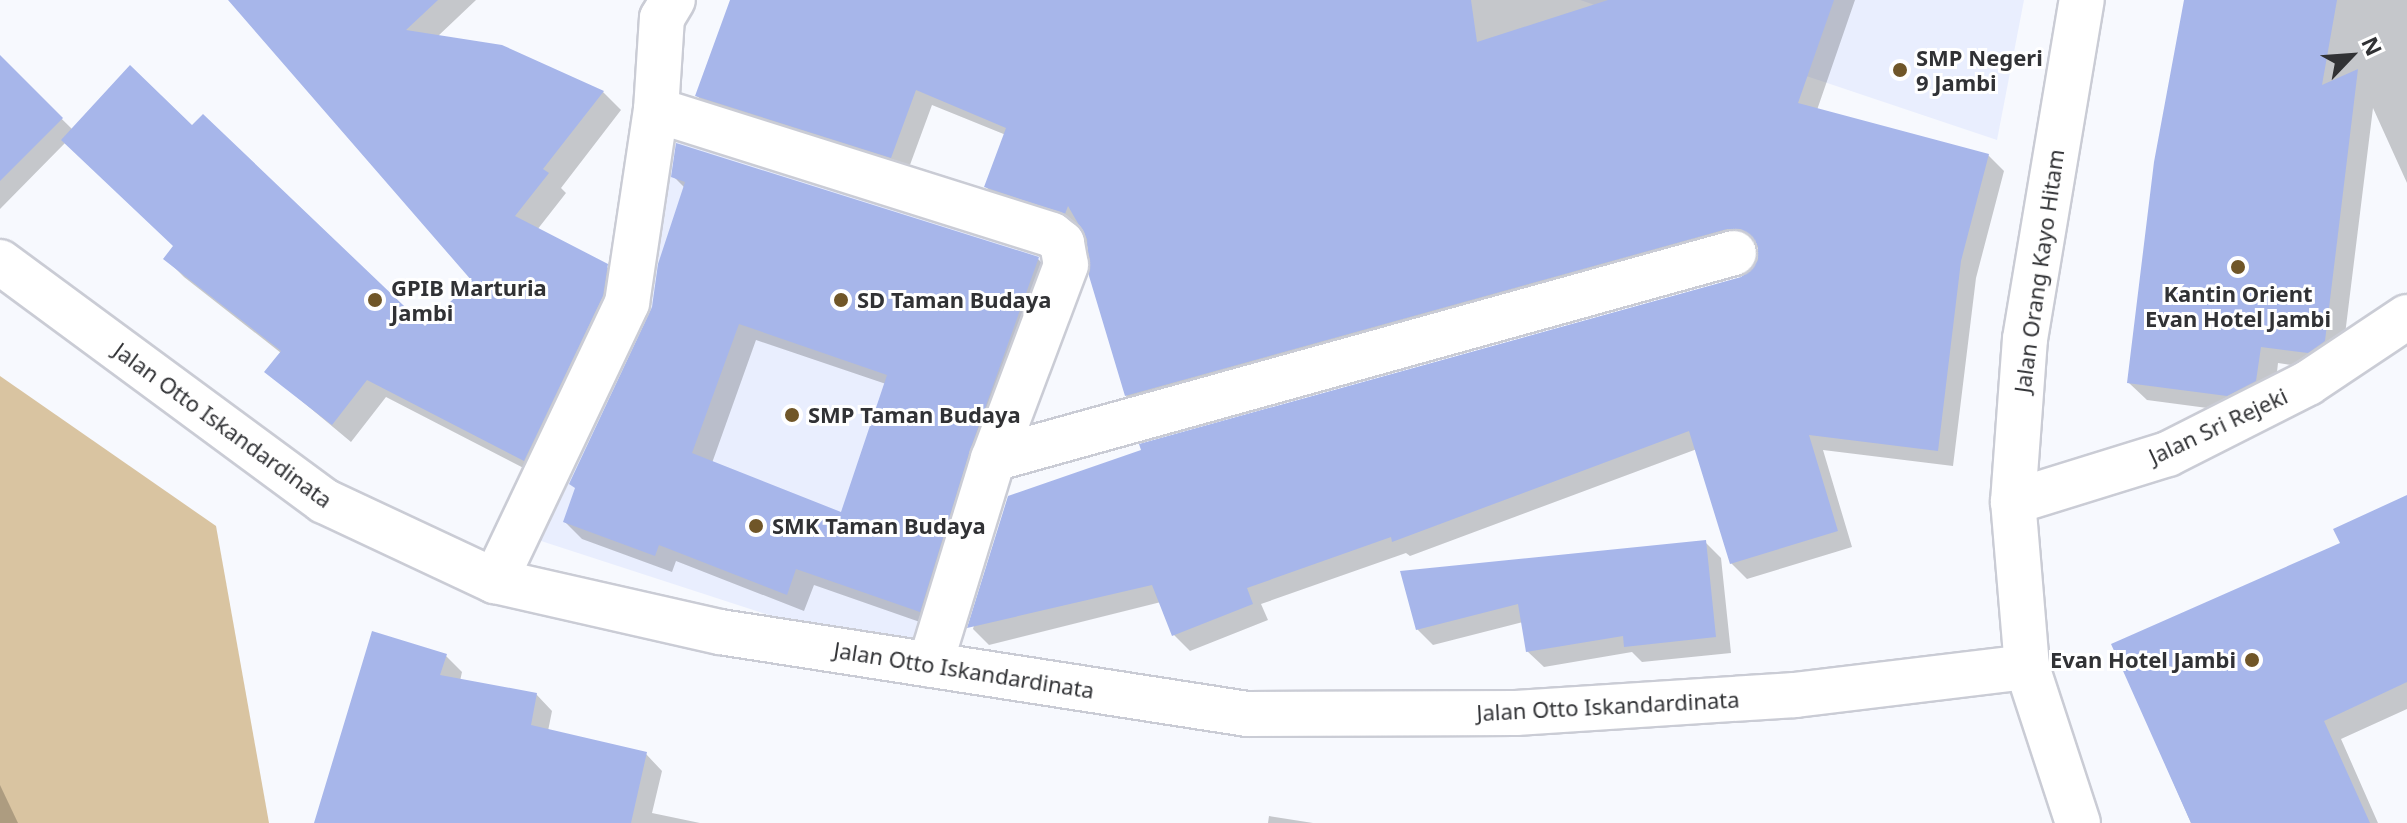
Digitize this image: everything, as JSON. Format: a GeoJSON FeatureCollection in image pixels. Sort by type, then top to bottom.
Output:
{"type":"FeatureCollection","features":[{"type":"Feature","properties":{"kind":"street"},"geometry":{"type":"LineString","coordinates":[[495,581],[627,303],[656,110],[662,18],[673,0]]}},
{"type":"Feature","properties":{"kind":"street","name":"Jalan Orang Kayo Hitam"},"geometry":{"type":"LineString","coordinates":[[2078,823],[2027,667],[2013,502],[2025,339],[2082,0]]}},
{"type":"Feature","properties":{"kind":"street"},"geometry":{"type":"LineString","coordinates":[[656,110],[1052,235],[1062,243],[1066,265],[993,459],[930,665]]}},
{"type":"Feature","properties":{"kind":"street"},"geometry":{"type":"LineString","coordinates":[[993,459],[1734,253]]}},
{"type":"Feature","properties":{"kind":"street","name":"Jalan Otto Iskandardinata"},"geometry":{"type":"LineString","coordinates":[[0,262],[324,501],[495,581],[720,632],[1247,714],[1516,713],[1795,695],[2027,667]]}},
{"type":"Feature","properties":{"kind":"street","name":"Jalan Sri Rejeki"},"geometry":{"type":"LineString","coordinates":[[2013,502],[2168,454],[2308,383],[2407,317]]}},
{"type":"Feature","properties":{"kind":"shaded area","name":"SMP Negeri 9 Jambi"},"geometry":{"type":"Polygon","coordinates":[[[1580,0],[2024,0],[1997,140],[1580,0]]]}},
{"type":"Feature","properties":{"kind":"shaded area"},"geometry":{"type":"Polygon","coordinates":[[[666,120],[1059,248],[923,665],[530,538],[666,120]]]}},
{"type":"Feature","properties":{"kind":"shaded area"},"geometry":{"type":"Polygon","coordinates":[[[0,376],[216,526],[269,823],[0,823],[0,376]]]}},
{"type":"Feature","properties":{"kind":"building"},"geometry":{"type":"Polygon","coordinates":[[[228,0],[438,0],[406,30],[502,45],[604,91],[543,169],[549,173],[515,216],[608,264],[603,296],[524,461],[367,380],[332,425],[264,372],[281,351],[163,259],[173,246],[61,140],[130,65],[192,125],[203,114],[425,326],[472,281],[228,0]]]}},
{"type":"Feature","properties":{"kind":"building"},"geometry":{"type":"Polygon","coordinates":[[[730,0],[1471,0],[1477,42],[1608,0],[1834,0],[1798,103],[1989,154],[1961,261],[1938,451],[1809,435],[1838,531],[1730,564],[1689,431],[1392,542],[1391,537],[1247,588],[1253,604],[1172,636],[1152,585],[967,628],[1008,496],[1141,450],[1139,444],[1741,277],[1758,260],[1758,246],[1741,229],[1727,229],[1125,396],[1089,276],[1087,239],[1068,206],[1065,214],[984,187],[1006,128],[916,90],[891,158],[695,96],[730,0]]]}},
{"type":"Feature","properties":{"kind":"building"},"geometry":{"type":"Polygon","coordinates":[[[2184,0],[2337,0],[2322,85],[2358,69],[2325,341],[2308,353],[2261,347],[2256,381],[2227,396],[2127,383],[2154,162],[2184,0]]]}},
{"type":"Feature","properties":{"kind":"building"},"geometry":{"type":"Polygon","coordinates":[[[0,55],[63,118],[0,181],[0,55]]]}},
{"type":"Feature","properties":{"kind":"building"},"geometry":{"type":"Polygon","coordinates":[[[676,143],[1039,257],[970,450],[920,612],[796,569],[787,595],[659,545],[655,556],[563,522],[575,488],[569,484],[652,307],[658,264],[685,182],[671,177],[676,143]],[[739,324],[692,453],[841,512],[887,375],[739,324]]]}},
{"type":"Feature","properties":{"kind":"building"},"geometry":{"type":"Polygon","coordinates":[[[2407,495],[2407,682],[2324,721],[2370,823],[2191,823],[2111,644],[2340,543],[2333,529],[2407,495]]]}},
{"type":"Feature","properties":{"kind":"building"},"geometry":{"type":"Polygon","coordinates":[[[1706,540],[1716,637],[1624,647],[1623,636],[1526,652],[1518,604],[1416,630],[1400,571],[1706,540]]]}},
{"type":"Feature","properties":{"kind":"building"},"geometry":{"type":"Polygon","coordinates":[[[372,631],[447,654],[440,675],[537,693],[531,725],[647,752],[631,823],[314,823],[372,631]]]}},
{"type":"Feature","properties":{"kind":"place","name":"SMP Negeri 9 Jambi"},"geometry":{"type":"Point","coordinates":[1900,70]}},
{"type":"Feature","properties":{"kind":"place","name":"Kantin Orient Evan Hotel Jambi"},"geometry":{"type":"Point","coordinates":[2238,267]}},
{"type":"Feature","properties":{"kind":"place","name":"GPIB Marturia Jambi"},"geometry":{"type":"Point","coordinates":[375,300]}},
{"type":"Feature","properties":{"kind":"place","name":"SD Taman Budaya"},"geometry":{"type":"Point","coordinates":[841,300]}},
{"type":"Feature","properties":{"kind":"place","name":"SMP Taman Budaya"},"geometry":{"type":"Point","coordinates":[792,415]}},
{"type":"Feature","properties":{"kind":"place","name":"SMK Taman Budaya"},"geometry":{"type":"Point","coordinates":[756,526]}},
{"type":"Feature","properties":{"kind":"place","name":"Evan Hotel Jambi"},"geometry":{"type":"Point","coordinates":[2252,660]}}]}
